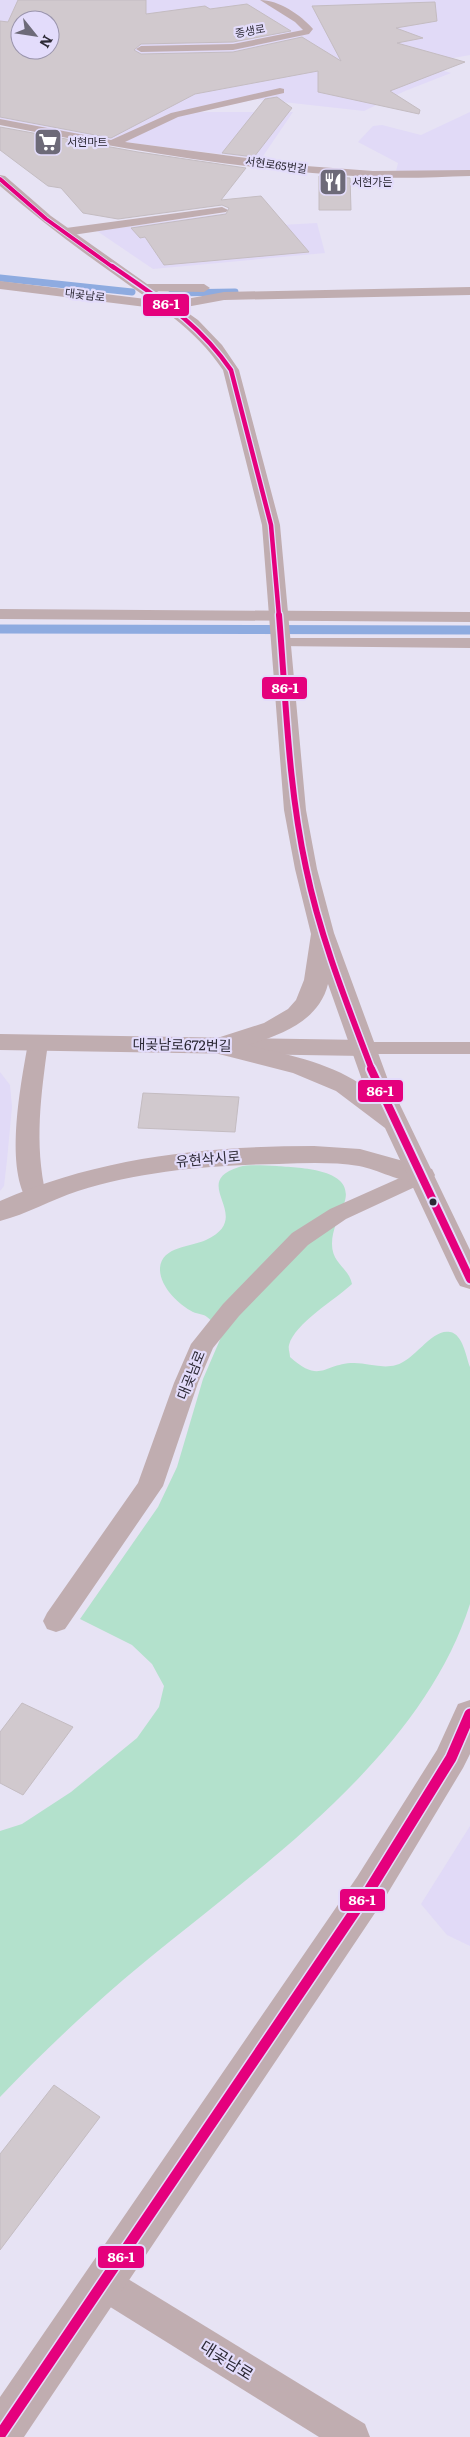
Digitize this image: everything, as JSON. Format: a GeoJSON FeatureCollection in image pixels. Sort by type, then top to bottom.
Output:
{"type":"FeatureCollection","features":[{"type":"Feature","properties":{"kind":"street"},"geometry":{"type":"LineString","coordinates":[[0,179],[46,219],[192,323],[216,348],[231,370],[271,525],[295,810],[306,869],[322,933],[375,1080],[469,1275]]}},
{"type":"Feature","properties":{"kind":"street"},"geometry":{"type":"LineString","coordinates":[[220,1046],[282,1024],[303,1009],[314,992],[322,933]]}},
{"type":"Feature","properties":{"kind":"street","name":"대곶남로672번길"},"geometry":{"type":"LineString","coordinates":[[0,1042],[364,1048]]}},
{"type":"Feature","properties":{"kind":"street"},"geometry":{"type":"LineString","coordinates":[[220,1046],[302,1067],[345,1085],[398,1126]]}},
{"type":"Feature","properties":{"kind":"street","name":"유현삭시로"},"geometry":{"type":"LineString","coordinates":[[0,1212],[35,1195],[87,1179],[150,1164],[224,1156],[317,1155],[370,1160],[422,1175]]}},
{"type":"Feature","properties":{"kind":"street"},"geometry":{"type":"LineString","coordinates":[[0,2435],[370,1890],[451,1758],[470,1714]]}},
{"type":"Feature","properties":{"kind":"lane","name":"종생로"},"geometry":{"type":"LineString","coordinates":[[141,49],[233,47],[294,35],[308,29],[298,20],[266,0]]}},
{"type":"Feature","properties":{"kind":"lane"},"geometry":{"type":"LineString","coordinates":[[112,144],[175,115],[280,91]]}},
{"type":"Feature","properties":{"kind":"lane","name":"서현로65번길"},"geometry":{"type":"LineString","coordinates":[[0,122],[112,144],[339,172],[420,175],[470,173]]}},
{"type":"Feature","properties":{"kind":"lane"},"geometry":{"type":"LineString","coordinates":[[66,232],[222,210]]}},
{"type":"Feature","properties":{"kind":"lane"},"geometry":{"type":"LineString","coordinates":[[145,288],[470,283]]}},
{"type":"Feature","properties":{"kind":"lane","name":"대곶남로"},"geometry":{"type":"LineString","coordinates":[[0,285],[170,306]]}},
{"type":"Feature","properties":{"kind":"lane"},"geometry":{"type":"LineString","coordinates":[[170,306],[188,300],[224,296],[470,291]]}},
{"type":"Feature","properties":{"kind":"lane"},"geometry":{"type":"LineString","coordinates":[[0,614],[470,643]]}},
{"type":"Feature","properties":{"kind":"lane"},"geometry":{"type":"LineString","coordinates":[[281,630],[470,617]]}},
{"type":"Feature","properties":{"kind":"lane"},"geometry":{"type":"LineString","coordinates":[[35,1195],[26,1152],[27,1123],[38,1043]]}},
{"type":"Feature","properties":{"kind":"lane"},"geometry":{"type":"LineString","coordinates":[[364,1048],[470,1048]]}},
{"type":"Feature","properties":{"kind":"lane","name":"대곶남로"},"geometry":{"type":"LineString","coordinates":[[56,1621],[150,1486],[186,1383],[204,1344],[231,1310],[300,1239],[338,1214],[422,1175]]}},
{"type":"Feature","properties":{"kind":"lane","name":"대곶남로"},"geometry":{"type":"LineString","coordinates":[[103,2283],[352,2437]]}},
{"type":"Feature","properties":{"kind":"shaded area"},"geometry":{"type":"Polygon","coordinates":[[[0,0],[470,0],[470,55],[420,64],[451,73],[405,91],[364,111],[256,99],[198,112],[293,112],[261,159],[108,140],[0,120],[0,0]]]}},
{"type":"Feature","properties":{"kind":"shaded area"},"geometry":{"type":"Polygon","coordinates":[[[470,112],[470,171],[396,171],[398,163],[358,142],[373,126],[382,125],[421,135],[470,112]]]}},
{"type":"Feature","properties":{"kind":"shaded area"},"geometry":{"type":"Polygon","coordinates":[[[233,212],[263,226],[317,223],[325,253],[153,269],[97,231],[233,212]]]}},
{"type":"Feature","properties":{"kind":"shaded area"},"geometry":{"type":"Polygon","coordinates":[[[0,1072],[10,1085],[12,1107],[4,1186],[0,1191],[0,1072]]]}},
{"type":"Feature","properties":{"kind":"shaded area"},"geometry":{"type":"Polygon","coordinates":[[[470,1826],[470,1946],[447,1935],[421,1904],[470,1826]]]}},
{"type":"Feature","properties":{"kind":"green space"},"geometry":{"type":"Polygon","coordinates":[[[243,1166],[277,1166],[324,1172],[342,1183],[346,1192],[344,1204],[334,1228],[332,1244],[335,1256],[348,1274],[352,1284],[299,1328],[289,1345],[290,1357],[309,1370],[316,1371],[354,1363],[391,1366],[403,1362],[430,1339],[443,1332],[454,1334],[461,1341],[470,1367],[470,1604],[445,1662],[412,1716],[370,1766],[324,1813],[273,1858],[91,2008],[0,2097],[0,1831],[22,1824],[71,1792],[137,1738],[159,1707],[164,1686],[152,1664],[132,1645],[80,1619],[158,1507],[177,1467],[203,1379],[222,1335],[209,1319],[188,1309],[176,1300],[166,1288],[161,1275],[162,1261],[171,1251],[206,1240],[220,1231],[225,1221],[225,1211],[219,1191],[219,1182],[225,1174],[243,1166]]]}},
{"type":"Feature","properties":{"kind":"building"},"geometry":{"type":"Polygon","coordinates":[[[18,0],[146,0],[146,14],[205,6],[210,9],[247,4],[291,31],[233,42],[141,44],[134,50],[141,54],[233,52],[302,37],[341,61],[312,6],[435,2],[437,21],[396,28],[423,38],[397,43],[465,62],[390,91],[420,110],[419,114],[318,92],[318,71],[195,94],[111,138],[0,117],[0,21],[8,22],[10,18],[10,60],[60,60],[60,10],[13,10],[18,0]]]}},
{"type":"Feature","properties":{"kind":"building"},"geometry":{"type":"Polygon","coordinates":[[[277,97],[292,108],[254,157],[222,153],[265,99],[277,97]]]}},
{"type":"Feature","properties":{"kind":"building"},"geometry":{"type":"Polygon","coordinates":[[[0,127],[138,152],[246,168],[221,200],[261,196],[309,252],[164,265],[145,237],[140,238],[131,228],[226,214],[229,208],[222,205],[118,219],[83,213],[61,188],[48,186],[0,150],[0,127]]]}},
{"type":"Feature","properties":{"kind":"building"},"geometry":{"type":"Polygon","coordinates":[[[319,176],[350,178],[351,210],[319,210],[319,176]]]}},
{"type":"Feature","properties":{"kind":"building"},"geometry":{"type":"Polygon","coordinates":[[[143,1093],[239,1097],[235,1132],[138,1128],[143,1093]]]}},
{"type":"Feature","properties":{"kind":"building"},"geometry":{"type":"Polygon","coordinates":[[[22,1703],[73,1727],[23,1795],[0,1783],[0,1732],[22,1703]]]}},
{"type":"Feature","properties":{"kind":"building"},"geometry":{"type":"Polygon","coordinates":[[[54,2085],[100,2117],[0,2250],[0,2154],[54,2085]]]}},
{"type":"Feature","properties":{"kind":"waterway"},"geometry":{"type":"LineString","coordinates":[[0,278],[132,292]]}},
{"type":"Feature","properties":{"kind":"waterway"},"geometry":{"type":"LineString","coordinates":[[172,293],[235,292]]}},
{"type":"Feature","properties":{"kind":"waterway"},"geometry":{"type":"LineString","coordinates":[[0,629],[470,630]]}},
{"type":"Feature","properties":{"kind":"transit line","name":"86-1"},"geometry":{"type":"LineString","coordinates":[[0,179],[46,219],[192,323],[216,348],[231,370],[271,525],[295,810],[306,869],[322,933],[375,1080],[470,1279]]}},
{"type":"Feature","properties":{"kind":"transit line","name":"86-1"},"geometry":{"type":"LineString","coordinates":[[0,2435],[370,1889],[451,1758],[470,1714]]}},
{"type":"Feature","properties":{"kind":"place","name":"서현마트"},"geometry":{"type":"Point","coordinates":[48,142]}},
{"type":"Feature","properties":{"kind":"place","name":"서현가든"},"geometry":{"type":"Point","coordinates":[333,182]}}]}
